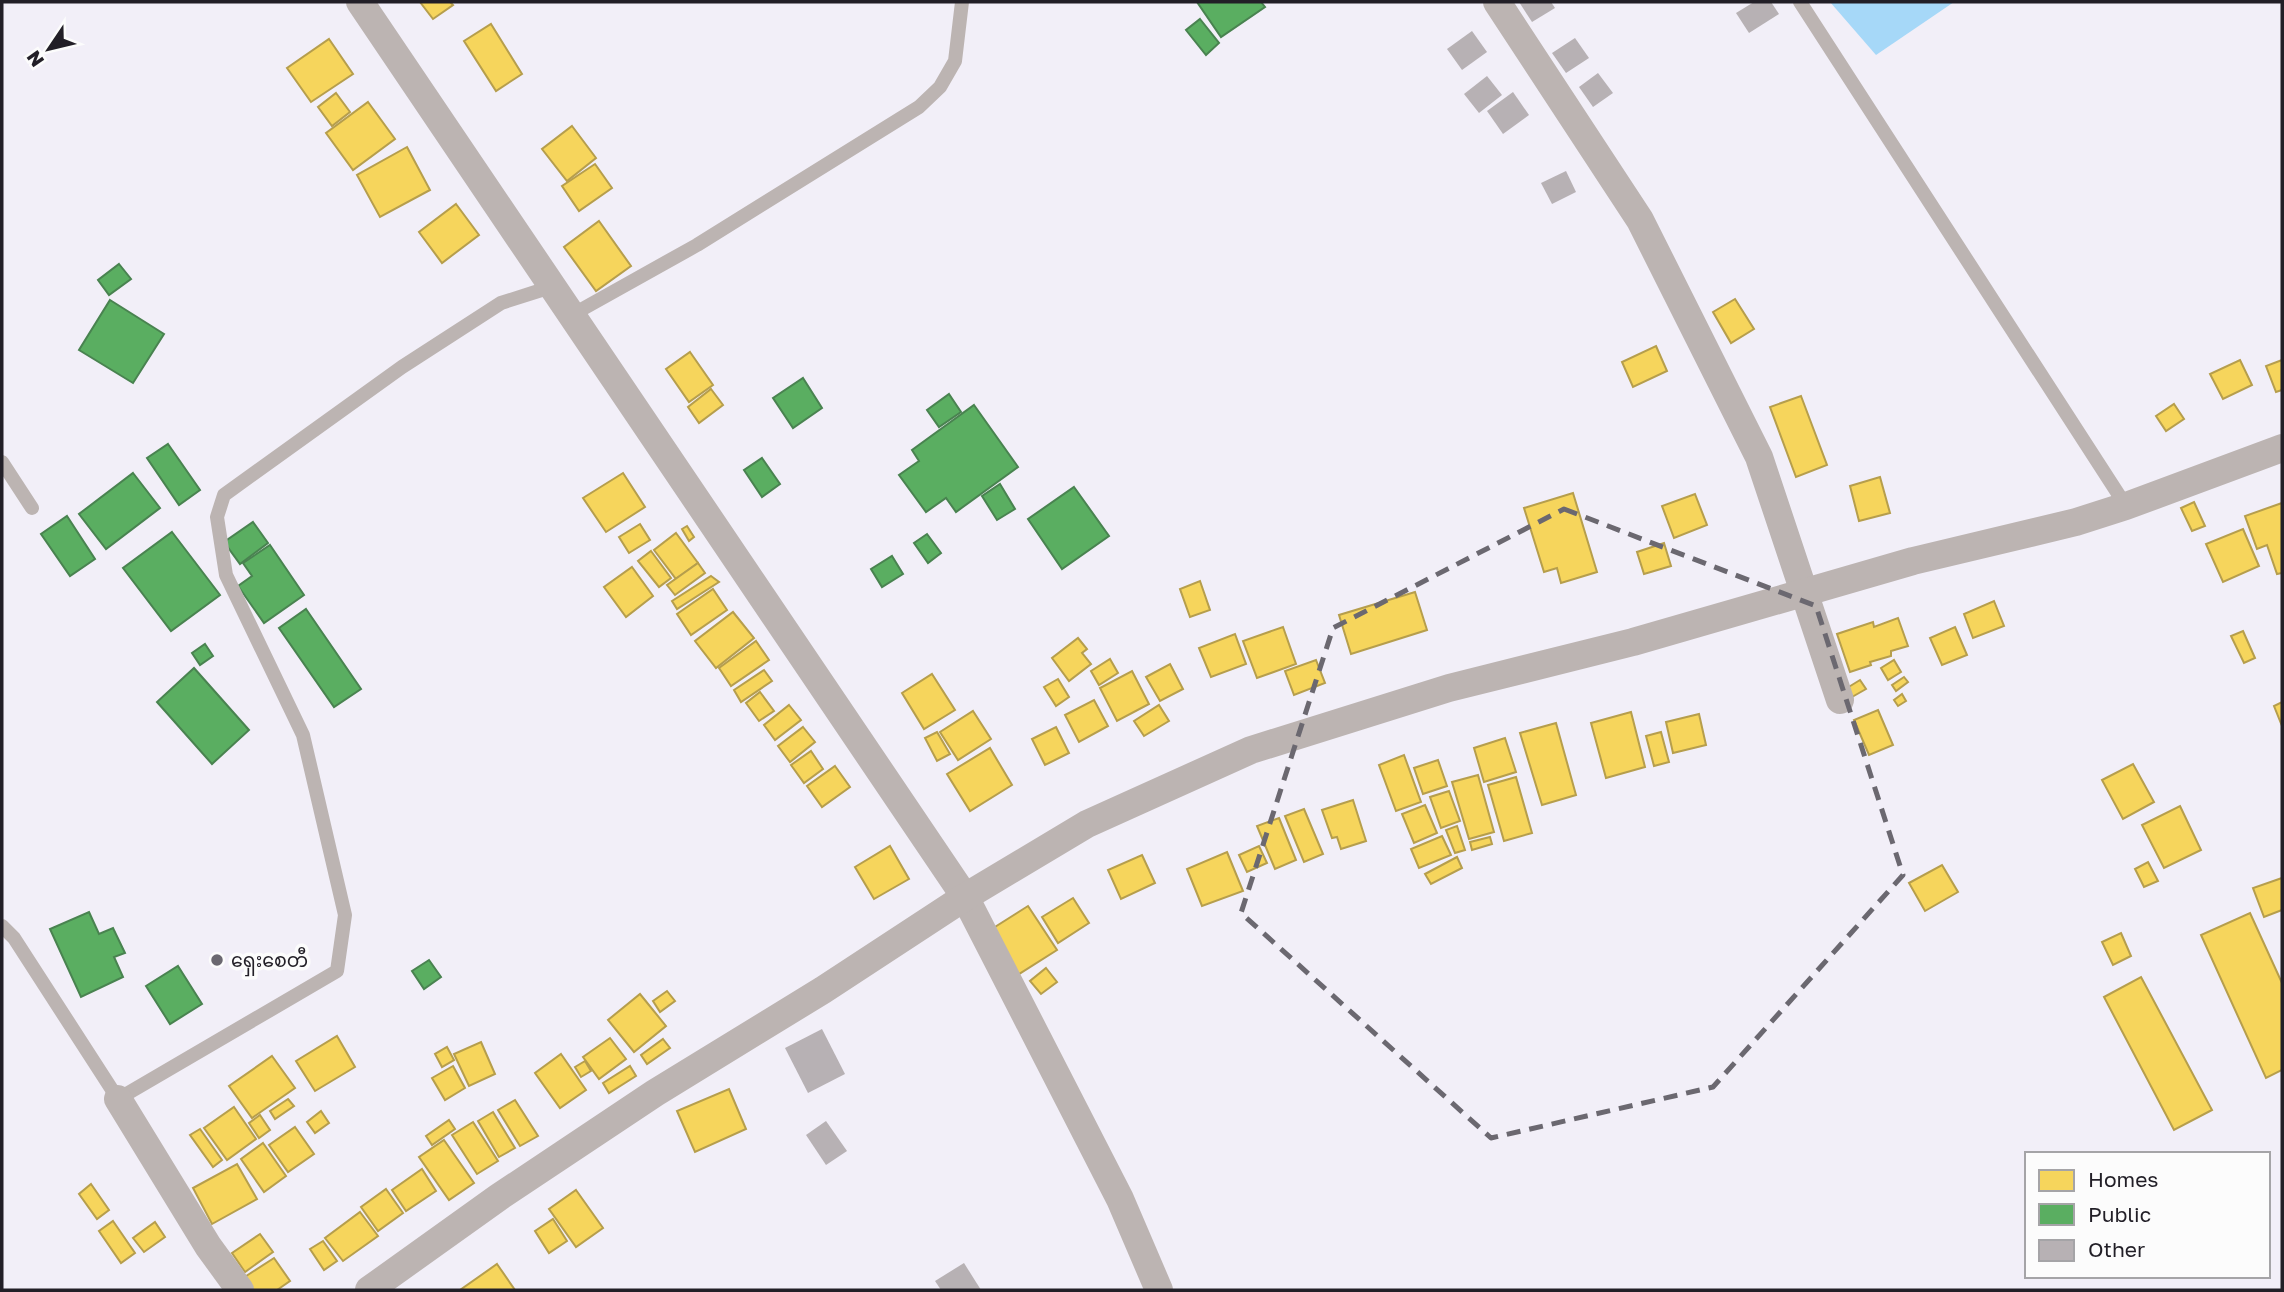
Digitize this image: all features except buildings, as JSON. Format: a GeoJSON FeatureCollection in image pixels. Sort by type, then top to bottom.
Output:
{"type":"FeatureCollection","features":[{"type":"Feature","properties":{"kind":"street"},"geometry":{"type":"LineString","coordinates":[[360,2],[965,897],[1120,1199],[1158,1290]]}},
{"type":"Feature","properties":{"kind":"street"},"geometry":{"type":"LineString","coordinates":[[1497,2],[1640,220],[1759,457],[1840,700]]}},
{"type":"Feature","properties":{"kind":"street"},"geometry":{"type":"LineString","coordinates":[[369,1290],[499,1197],[655,1093],[823,990],[965,897],[1087,824],[1251,750],[1449,688],[1633,642],[1913,561],[2076,522],[2282,448]]}},
{"type":"Feature","properties":{"kind":"street"},"geometry":{"type":"LineString","coordinates":[[118,1098],[208,1246],[240,1290]]}},
{"type":"Feature","properties":{"kind":"lane"},"geometry":{"type":"LineString","coordinates":[[570,316],[697,245],[919,107],[940,87],[955,61],[962,2]]}},
{"type":"Feature","properties":{"kind":"lane"},"geometry":{"type":"LineString","coordinates":[[1800,2],[2126,506]]}},
{"type":"Feature","properties":{"kind":"lane"},"geometry":{"type":"LineString","coordinates":[[2,926],[14,938],[118,1098],[337,971],[345,915],[303,735],[226,575],[217,517],[224,495],[402,367],[501,303],[551,287]]}},
{"type":"Feature","properties":{"kind":"lane"},"geometry":{"type":"LineString","coordinates":[[2,462],[32,508]]}},
{"type":"Feature","properties":{"kind":"highlighted area"},"geometry":{"type":"Polygon","coordinates":[[[1564,509],[1816,606],[1903,875],[1713,1087],[1491,1138],[1241,913],[1333,628],[1564,509]]]}},
{"type":"Feature","properties":{"kind":"water"},"geometry":{"type":"Polygon","coordinates":[[[1830,2],[1954,2],[1876,55],[1830,2]]]}},
{"type":"Feature","properties":{"kind":"place","name":"ရှေးစေတီ"},"geometry":{"type":"Point","coordinates":[217,960]}}]}
